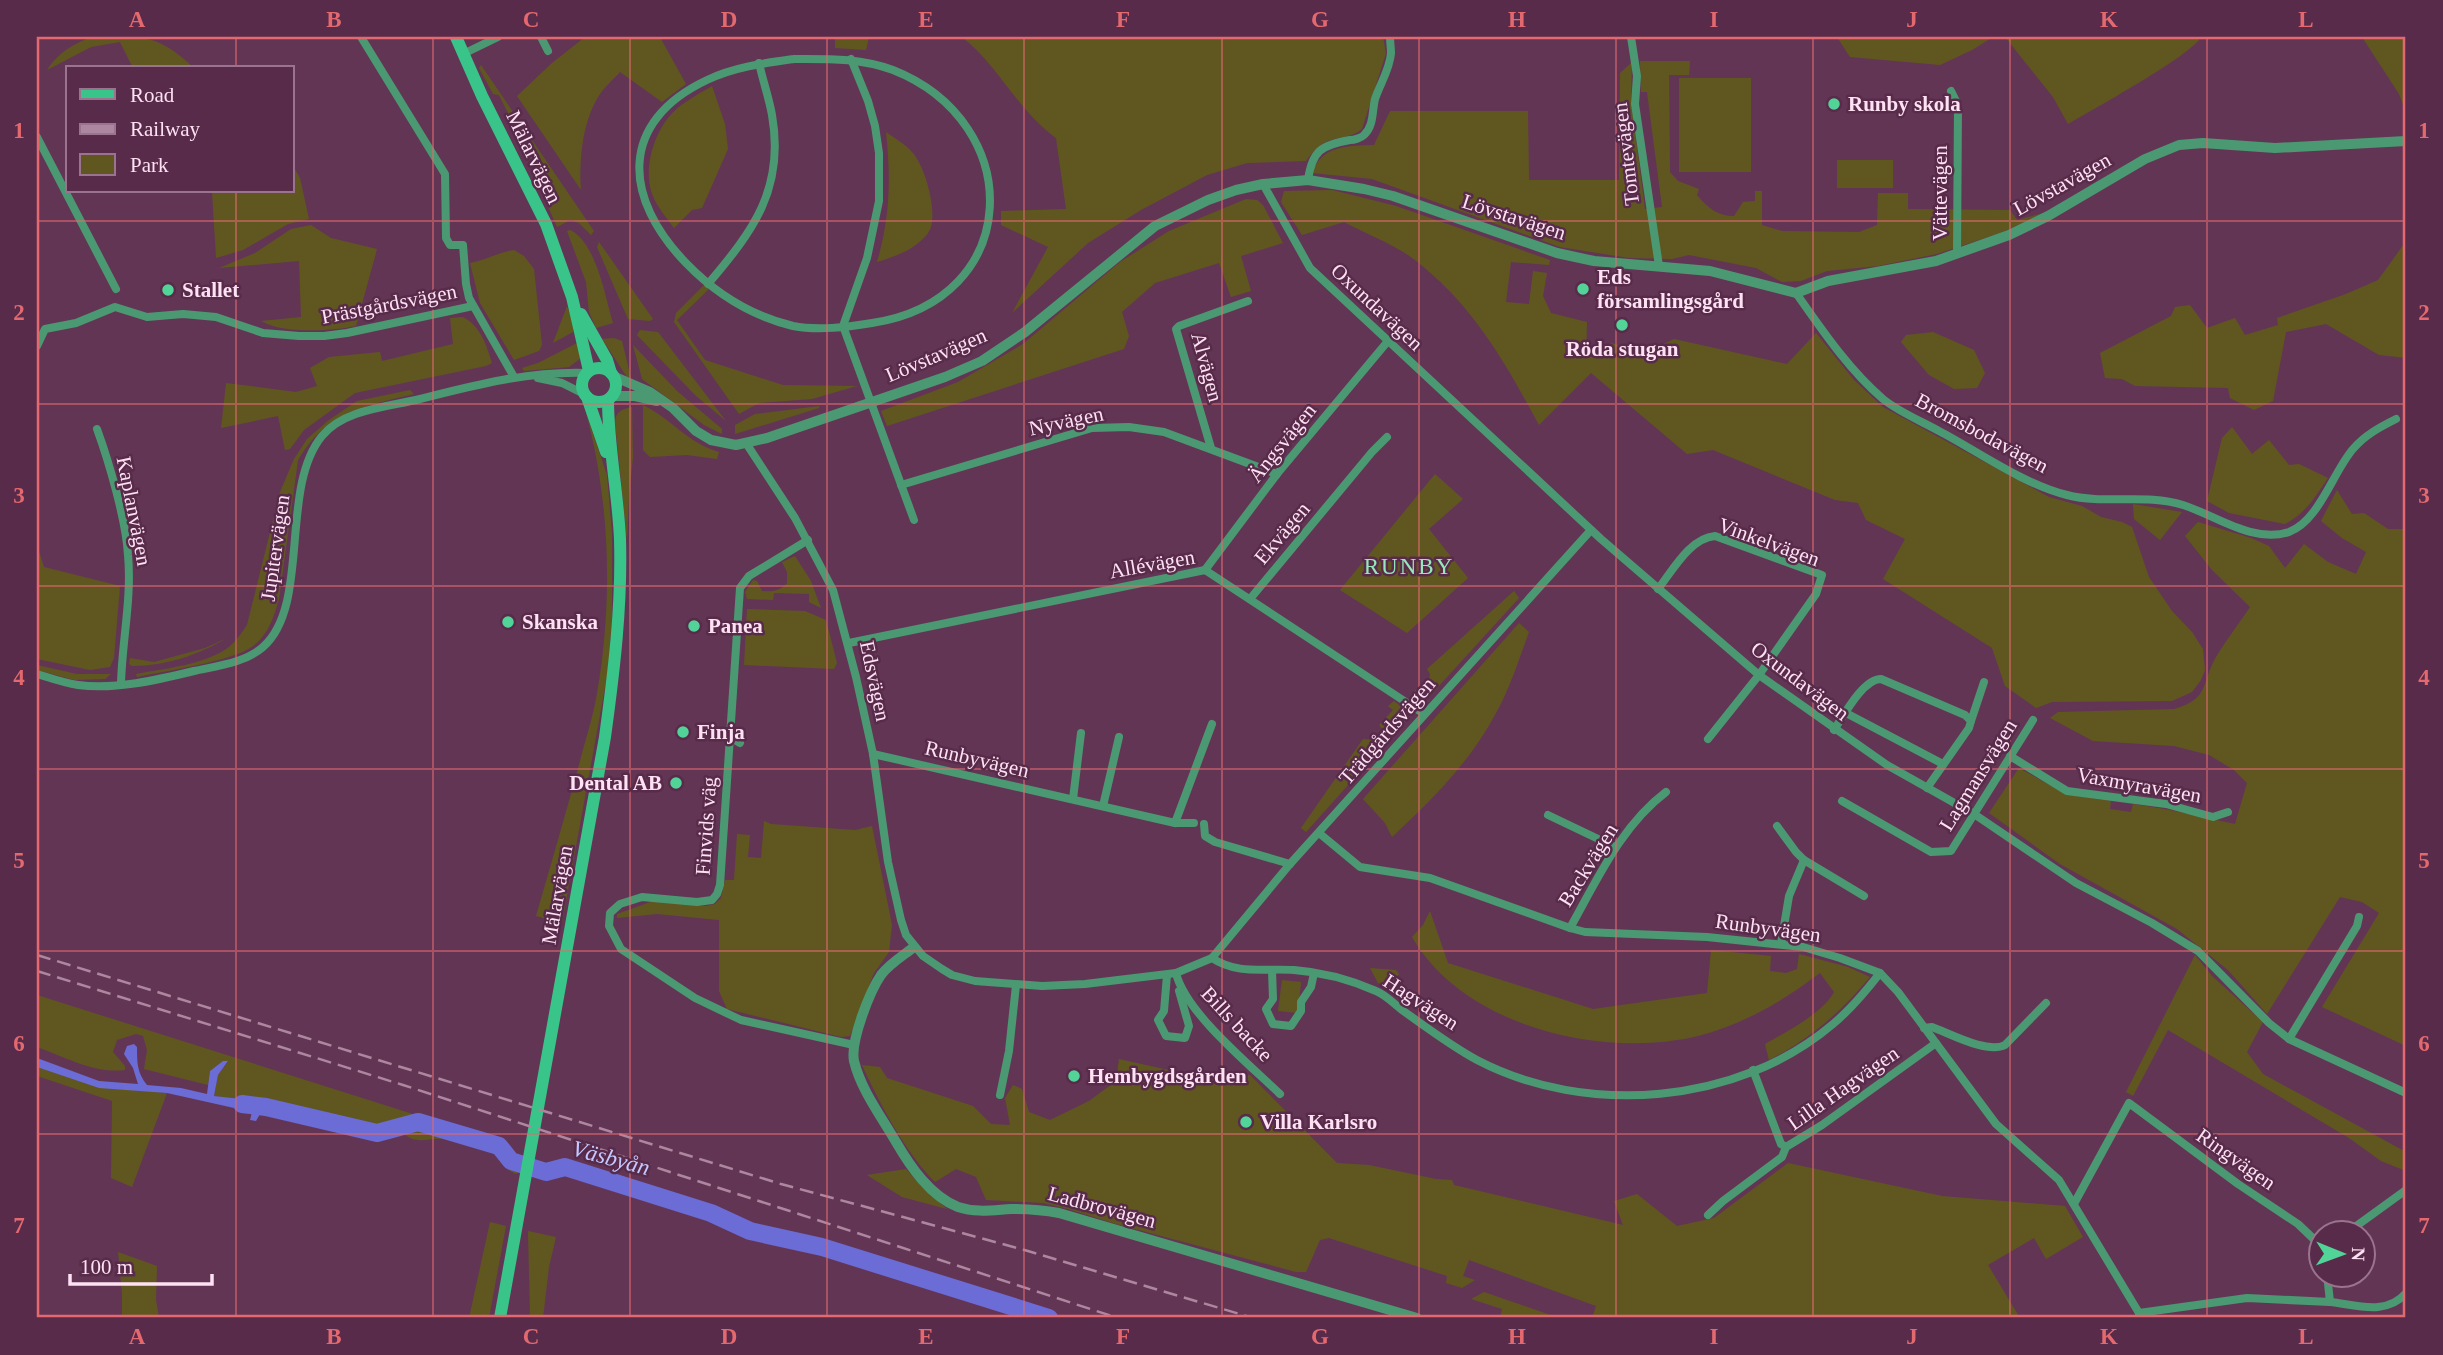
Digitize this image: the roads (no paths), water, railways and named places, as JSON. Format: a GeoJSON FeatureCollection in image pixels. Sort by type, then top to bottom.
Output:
{"type":"FeatureCollection","features":[{"type":"Feature","properties":{"kind":"main road","name":"Mälarvägen"},"geometry":{"type":"LineString","coordinates":[[456,37],[546,224],[572,297],[588,372]]}},
{"type":"Feature","properties":{"kind":"main road","name":"Mälarvägen"},"geometry":{"type":"LineString","coordinates":[[572,297],[607,360],[612,375]]}},
{"type":"Feature","properties":{"kind":"main road"},"geometry":{"type":"LineString","coordinates":[[601,368],[612,375],[615,386],[610,398],[600,402],[585,395],[582,382],[588,372],[601,368]]}},
{"type":"Feature","properties":{"kind":"main road","name":"Mälarvägen"},"geometry":{"type":"LineString","coordinates":[[585,395],[613,476]]}},
{"type":"Feature","properties":{"kind":"main road","name":"Mälarvägen"},"geometry":{"type":"LineString","coordinates":[[500,1318],[605,737],[615,662],[621,598],[610,398]]}},
{"type":"Feature","properties":{"kind":"street","name":"Prästgårdsvägen"},"geometry":{"type":"LineString","coordinates":[[361,37],[445,174],[446,238],[450,245],[463,245],[466,284],[473,306],[514,377]]}},
{"type":"Feature","properties":{"kind":"street"},"geometry":{"type":"LineString","coordinates":[[463,54],[498,37]]}},
{"type":"Feature","properties":{"kind":"street"},"geometry":{"type":"LineString","coordinates":[[541,37],[548,51]]}},
{"type":"Feature","properties":{"kind":"street"},"geometry":{"type":"LineString","coordinates":[[1308,180],[1310,164],[1319,151],[1329,144],[1364,135],[1371,124],[1374,101],[1390,59],[1390,37]]}},
{"type":"Feature","properties":{"kind":"street","name":"Tomtevägen"},"geometry":{"type":"LineString","coordinates":[[1631,37],[1637,76],[1635,104],[1659,266]]}},
{"type":"Feature","properties":{"kind":"street"},"geometry":{"type":"LineString","coordinates":[[794,59],[851,59],[895,71],[917,82],[955,113],[970,132],[980,153],[990,198],[988,231],[981,252],[967,272],[947,291],[901,317],[825,328],[795,326],[736,304],[708,284],[670,247],[652,221],[642,197],[638,173],[642,148],[652,127],[666,108],[685,92],[709,79],[759,63],[794,59]]}},
{"type":"Feature","properties":{"kind":"street"},"geometry":{"type":"LineString","coordinates":[[851,59],[869,101],[875,126],[879,153],[879,201],[867,258],[844,326],[914,520]]}},
{"type":"Feature","properties":{"kind":"street"},"geometry":{"type":"LineString","coordinates":[[708,284],[743,241],[762,211],[770,190],[775,139],[759,63]]}},
{"type":"Feature","properties":{"kind":"street","name":"Vättevägen"},"geometry":{"type":"LineString","coordinates":[[1951,91],[1958,105],[1957,254]]}},
{"type":"Feature","properties":{"kind":"street"},"geometry":{"type":"LineString","coordinates":[[37,136],[116,289]]}},
{"type":"Feature","properties":{"kind":"street","name":"Lövstavägen"},"geometry":{"type":"LineString","coordinates":[[612,375],[641,387],[673,408],[696,431],[711,440],[736,444],[767,438],[945,377],[982,361],[1025,332],[1155,226],[1217,197],[1263,184],[1308,180],[1393,196],[1557,253],[1594,261],[1724,273],[1796,293],[1828,281],[1921,264],[1957,254],[2023,229],[2145,159],[2179,145],[2203,143],[2275,148],[2406,141]]}},
{"type":"Feature","properties":{"kind":"street","name":"Oxundavägen"},"geometry":{"type":"LineString","coordinates":[[1263,184],[1310,268],[1591,530],[1759,674],[1834,730],[1974,814],[2076,883],[2198,951],[2288,1039],[2406,1093]]}},
{"type":"Feature","properties":{"kind":"street","name":"Bromsbodavägen"},"geometry":{"type":"LineString","coordinates":[[1796,293],[1861,379],[1886,401],[2037,485],[2065,495],[2087,499],[2155,498],[2183,505],[2257,533],[2273,535],[2290,531],[2308,519],[2351,450],[2367,435],[2396,419]]}},
{"type":"Feature","properties":{"kind":"street","name":"Alvägen"},"geometry":{"type":"LineString","coordinates":[[1211,448],[1176,329],[1248,300]]}},
{"type":"Feature","properties":{"kind":"street","name":"Prästgårdsvägen"},"geometry":{"type":"LineString","coordinates":[[37,346],[45,329],[76,323],[116,307],[147,317],[183,314],[216,317],[263,333],[299,336],[347,333],[473,306]]}},
{"type":"Feature","properties":{"kind":"street","name":"Ängsvägen"},"geometry":{"type":"LineString","coordinates":[[1205,570],[1278,474],[1388,341]]}},
{"type":"Feature","properties":{"kind":"street","name":"Jupitervägen"},"geometry":{"type":"LineString","coordinates":[[37,674],[78,685],[121,684],[171,677],[242,660],[264,647],[279,625],[287,603],[303,478],[309,455],[323,435],[340,422],[360,413],[514,377],[588,372]]}},
{"type":"Feature","properties":{"kind":"street","name":"Jupitervägen"},"geometry":{"type":"LineString","coordinates":[[528,376],[562,383],[585,395]]}},
{"type":"Feature","properties":{"kind":"street"},"geometry":{"type":"LineString","coordinates":[[610,398],[635,396],[663,402]]}},
{"type":"Feature","properties":{"kind":"street","name":"Nyvägen"},"geometry":{"type":"LineString","coordinates":[[901,485],[1091,428],[1129,427],[1164,432],[1278,474]]}},
{"type":"Feature","properties":{"kind":"street","name":"Kaplanvägen"},"geometry":{"type":"LineString","coordinates":[[97,429],[115,491],[128,553],[129,575],[121,684]]}},
{"type":"Feature","properties":{"kind":"street","name":"Ekvägen"},"geometry":{"type":"LineString","coordinates":[[1250,599],[1387,437]]}},
{"type":"Feature","properties":{"kind":"street","name":"Edsvägen"},"geometry":{"type":"LineString","coordinates":[[746,443],[808,540],[833,590],[849,643],[873,754],[894,890],[901,920],[914,947]]}},
{"type":"Feature","properties":{"kind":"street","name":"Trädgårdsvägen"},"geometry":{"type":"LineString","coordinates":[[1212,958],[1290,864],[1591,530]]}},
{"type":"Feature","properties":{"kind":"street","name":"Vinkelvägen"},"geometry":{"type":"LineString","coordinates":[[1658,589],[1695,544],[1705,537],[1715,536],[1822,575],[1816,594],[1708,739]]}},
{"type":"Feature","properties":{"kind":"street","name":"Finvids väg"},"geometry":{"type":"LineString","coordinates":[[808,540],[749,576],[740,588],[720,885],[717,894],[712,900],[697,902],[642,897],[615,907],[610,913],[609,926],[621,949],[695,998],[741,1020],[853,1045]]}},
{"type":"Feature","properties":{"kind":"street","name":"Allévägen"},"geometry":{"type":"LineString","coordinates":[[849,643],[1205,570],[1424,714]]}},
{"type":"Feature","properties":{"kind":"street"},"geometry":{"type":"LineString","coordinates":[[1834,730],[1866,685],[1874,679],[1881,679],[1965,715],[1971,721]]}},
{"type":"Feature","properties":{"kind":"street"},"geometry":{"type":"LineString","coordinates":[[1927,788],[1969,728],[1984,682]]}},
{"type":"Feature","properties":{"kind":"street","name":"Oxundavägen"},"geometry":{"type":"LineString","coordinates":[[1846,713],[1943,764]]}},
{"type":"Feature","properties":{"kind":"street","name":"Lagmansvägen"},"geometry":{"type":"LineString","coordinates":[[1842,801],[1930,852],[1951,851],[2033,720]]}},
{"type":"Feature","properties":{"kind":"street"},"geometry":{"type":"LineString","coordinates":[[1175,822],[1212,724]]}},
{"type":"Feature","properties":{"kind":"street"},"geometry":{"type":"LineString","coordinates":[[1073,799],[1081,733]]}},
{"type":"Feature","properties":{"kind":"street"},"geometry":{"type":"LineString","coordinates":[[730,737],[740,743]]}},
{"type":"Feature","properties":{"kind":"street"},"geometry":{"type":"LineString","coordinates":[[1103,806],[1119,737]]}},
{"type":"Feature","properties":{"kind":"street","name":"Runbyvägen"},"geometry":{"type":"LineString","coordinates":[[873,754],[1175,822],[1194,823]]}},
{"type":"Feature","properties":{"kind":"street","name":"Vaxmyravägen"},"geometry":{"type":"LineString","coordinates":[[2010,757],[2067,791],[2166,804],[2213,817],[2228,813]]}},
{"type":"Feature","properties":{"kind":"street","name":"Backvägen"},"geometry":{"type":"LineString","coordinates":[[1570,928],[1615,847],[1654,801],[1666,792]]}},
{"type":"Feature","properties":{"kind":"street"},"geometry":{"type":"LineString","coordinates":[[1548,815],[1615,847]]}},
{"type":"Feature","properties":{"kind":"street"},"geometry":{"type":"LineString","coordinates":[[1204,824],[1205,836],[1215,842],[1290,864]]}},
{"type":"Feature","properties":{"kind":"street"},"geometry":{"type":"LineString","coordinates":[[1777,826],[1804,860],[1864,896]]}},
{"type":"Feature","properties":{"kind":"street","name":"Runbyvägen"},"geometry":{"type":"LineString","coordinates":[[1319,833],[1360,867],[1430,878],[1585,932],[1707,937],[1782,944],[1803,947],[1880,973],[1889,981],[1996,1124],[2059,1180],[2141,1316]]}},
{"type":"Feature","properties":{"kind":"street"},"geometry":{"type":"LineString","coordinates":[[1782,944],[1789,896],[1804,860]]}},
{"type":"Feature","properties":{"kind":"street"},"geometry":{"type":"LineString","coordinates":[[2288,1039],[2357,926],[2359,916]]}},
{"type":"Feature","properties":{"kind":"street"},"geometry":{"type":"LineString","coordinates":[[853,1045],[882,973],[914,947],[952,975],[975,981],[1016,985],[1068,986],[1172,974],[1212,958]]}},
{"type":"Feature","properties":{"kind":"street","name":"Hagvägen"},"geometry":{"type":"LineString","coordinates":[[1212,958],[1238,970],[1314,973],[1379,992],[1474,1059],[1516,1077],[1557,1090],[1630,1096],[1669,1093],[1711,1085],[1753,1070],[1796,1050],[1831,1026],[1853,1006],[1880,973]]}},
{"type":"Feature","properties":{"kind":"street"},"geometry":{"type":"LineString","coordinates":[[1272,970],[1273,999],[1266,1009],[1273,1024],[1290,1026],[1301,1011],[1301,1002],[1311,988],[1314,973]]}},
{"type":"Feature","properties":{"kind":"street"},"geometry":{"type":"LineString","coordinates":[[1172,974],[1189,1026],[1185,1038],[1166,1036],[1158,1020],[1164,1011],[1172,974]]}},
{"type":"Feature","properties":{"kind":"street","name":"Bills backe"},"geometry":{"type":"LineString","coordinates":[[1172,974],[1196,1012],[1280,1094]]}},
{"type":"Feature","properties":{"kind":"street"},"geometry":{"type":"LineString","coordinates":[[1000,1095],[1009,1051],[1016,985]]}},
{"type":"Feature","properties":{"kind":"street"},"geometry":{"type":"LineString","coordinates":[[1924,1028],[1933,1027],[1984,1047],[1998,1048],[2005,1045],[2046,1003]]}},
{"type":"Feature","properties":{"kind":"street","name":"Lilla Hagvägen"},"geometry":{"type":"LineString","coordinates":[[1708,1216],[1723,1201],[1782,1157],[1786,1147],[1822,1125],[1936,1044]]}},
{"type":"Feature","properties":{"kind":"street","name":"Ladbrovägen"},"geometry":{"type":"LineString","coordinates":[[853,1045],[854,1059],[863,1086],[900,1148],[919,1177],[937,1194],[957,1206],[981,1212],[1037,1209],[1059,1213],[1417,1318]]}},
{"type":"Feature","properties":{"kind":"street"},"geometry":{"type":"LineString","coordinates":[[1753,1070],[1781,1144],[1786,1147]]}},
{"type":"Feature","properties":{"kind":"street","name":"Ringvägen"},"geometry":{"type":"LineString","coordinates":[[2074,1202],[2129,1103],[2306,1232]]}},
{"type":"Feature","properties":{"kind":"street"},"geometry":{"type":"LineString","coordinates":[[2368,1218],[2406,1190]]}},
{"type":"Feature","properties":{"kind":"street"},"geometry":{"type":"LineString","coordinates":[[2328,1288],[2330,1302]]}},
{"type":"Feature","properties":{"kind":"street"},"geometry":{"type":"LineString","coordinates":[[2141,1316],[2247,1298],[2330,1302],[2377,1308],[2388,1307],[2406,1293]]}},
{"type":"Feature","properties":{"kind":"waterway","name":"Väsbyån"},"geometry":{"type":"LineString","coordinates":[[242,1104],[266,1107],[377,1133],[418,1122],[499,1146],[511,1161],[546,1172],[565,1167],[711,1213],[750,1231],[822,1247],[1049,1318]]}},
{"type":"Feature","properties":{"kind":"railway"},"geometry":{"type":"LineString","coordinates":[[37,955],[781,1184],[1021,1249],[1253,1318]]}},
{"type":"Feature","properties":{"kind":"railway"},"geometry":{"type":"LineString","coordinates":[[37,971],[403,1085],[1118,1318]]}},
{"type":"Feature","properties":{"kind":"place","name":"Runby skola"},"geometry":{"type":"Point","coordinates":[1834,104]}},
{"type":"Feature","properties":{"kind":"place","name":"Eds församlingsgård"},"geometry":{"type":"Point","coordinates":[1583,289]}},
{"type":"Feature","properties":{"kind":"place","name":"Stallet"},"geometry":{"type":"Point","coordinates":[168,290]}},
{"type":"Feature","properties":{"kind":"place","name":"Röda stugan"},"geometry":{"type":"Point","coordinates":[1622,325]}},
{"type":"Feature","properties":{"kind":"place","name":"Skanska"},"geometry":{"type":"Point","coordinates":[508,622]}},
{"type":"Feature","properties":{"kind":"place","name":"Panea"},"geometry":{"type":"Point","coordinates":[694,626]}},
{"type":"Feature","properties":{"kind":"place","name":"Finja"},"geometry":{"type":"Point","coordinates":[683,732]}},
{"type":"Feature","properties":{"kind":"place","name":"Dental AB"},"geometry":{"type":"Point","coordinates":[676,783]}},
{"type":"Feature","properties":{"kind":"place","name":"Hembygdsgården"},"geometry":{"type":"Point","coordinates":[1074,1076]}},
{"type":"Feature","properties":{"kind":"place","name":"Villa Karlsro"},"geometry":{"type":"Point","coordinates":[1246,1122]}},
{"type":"Feature","properties":{"kind":"district","name":"RUNBY"},"geometry":{"type":"Point","coordinates":[1409,566]}}]}
